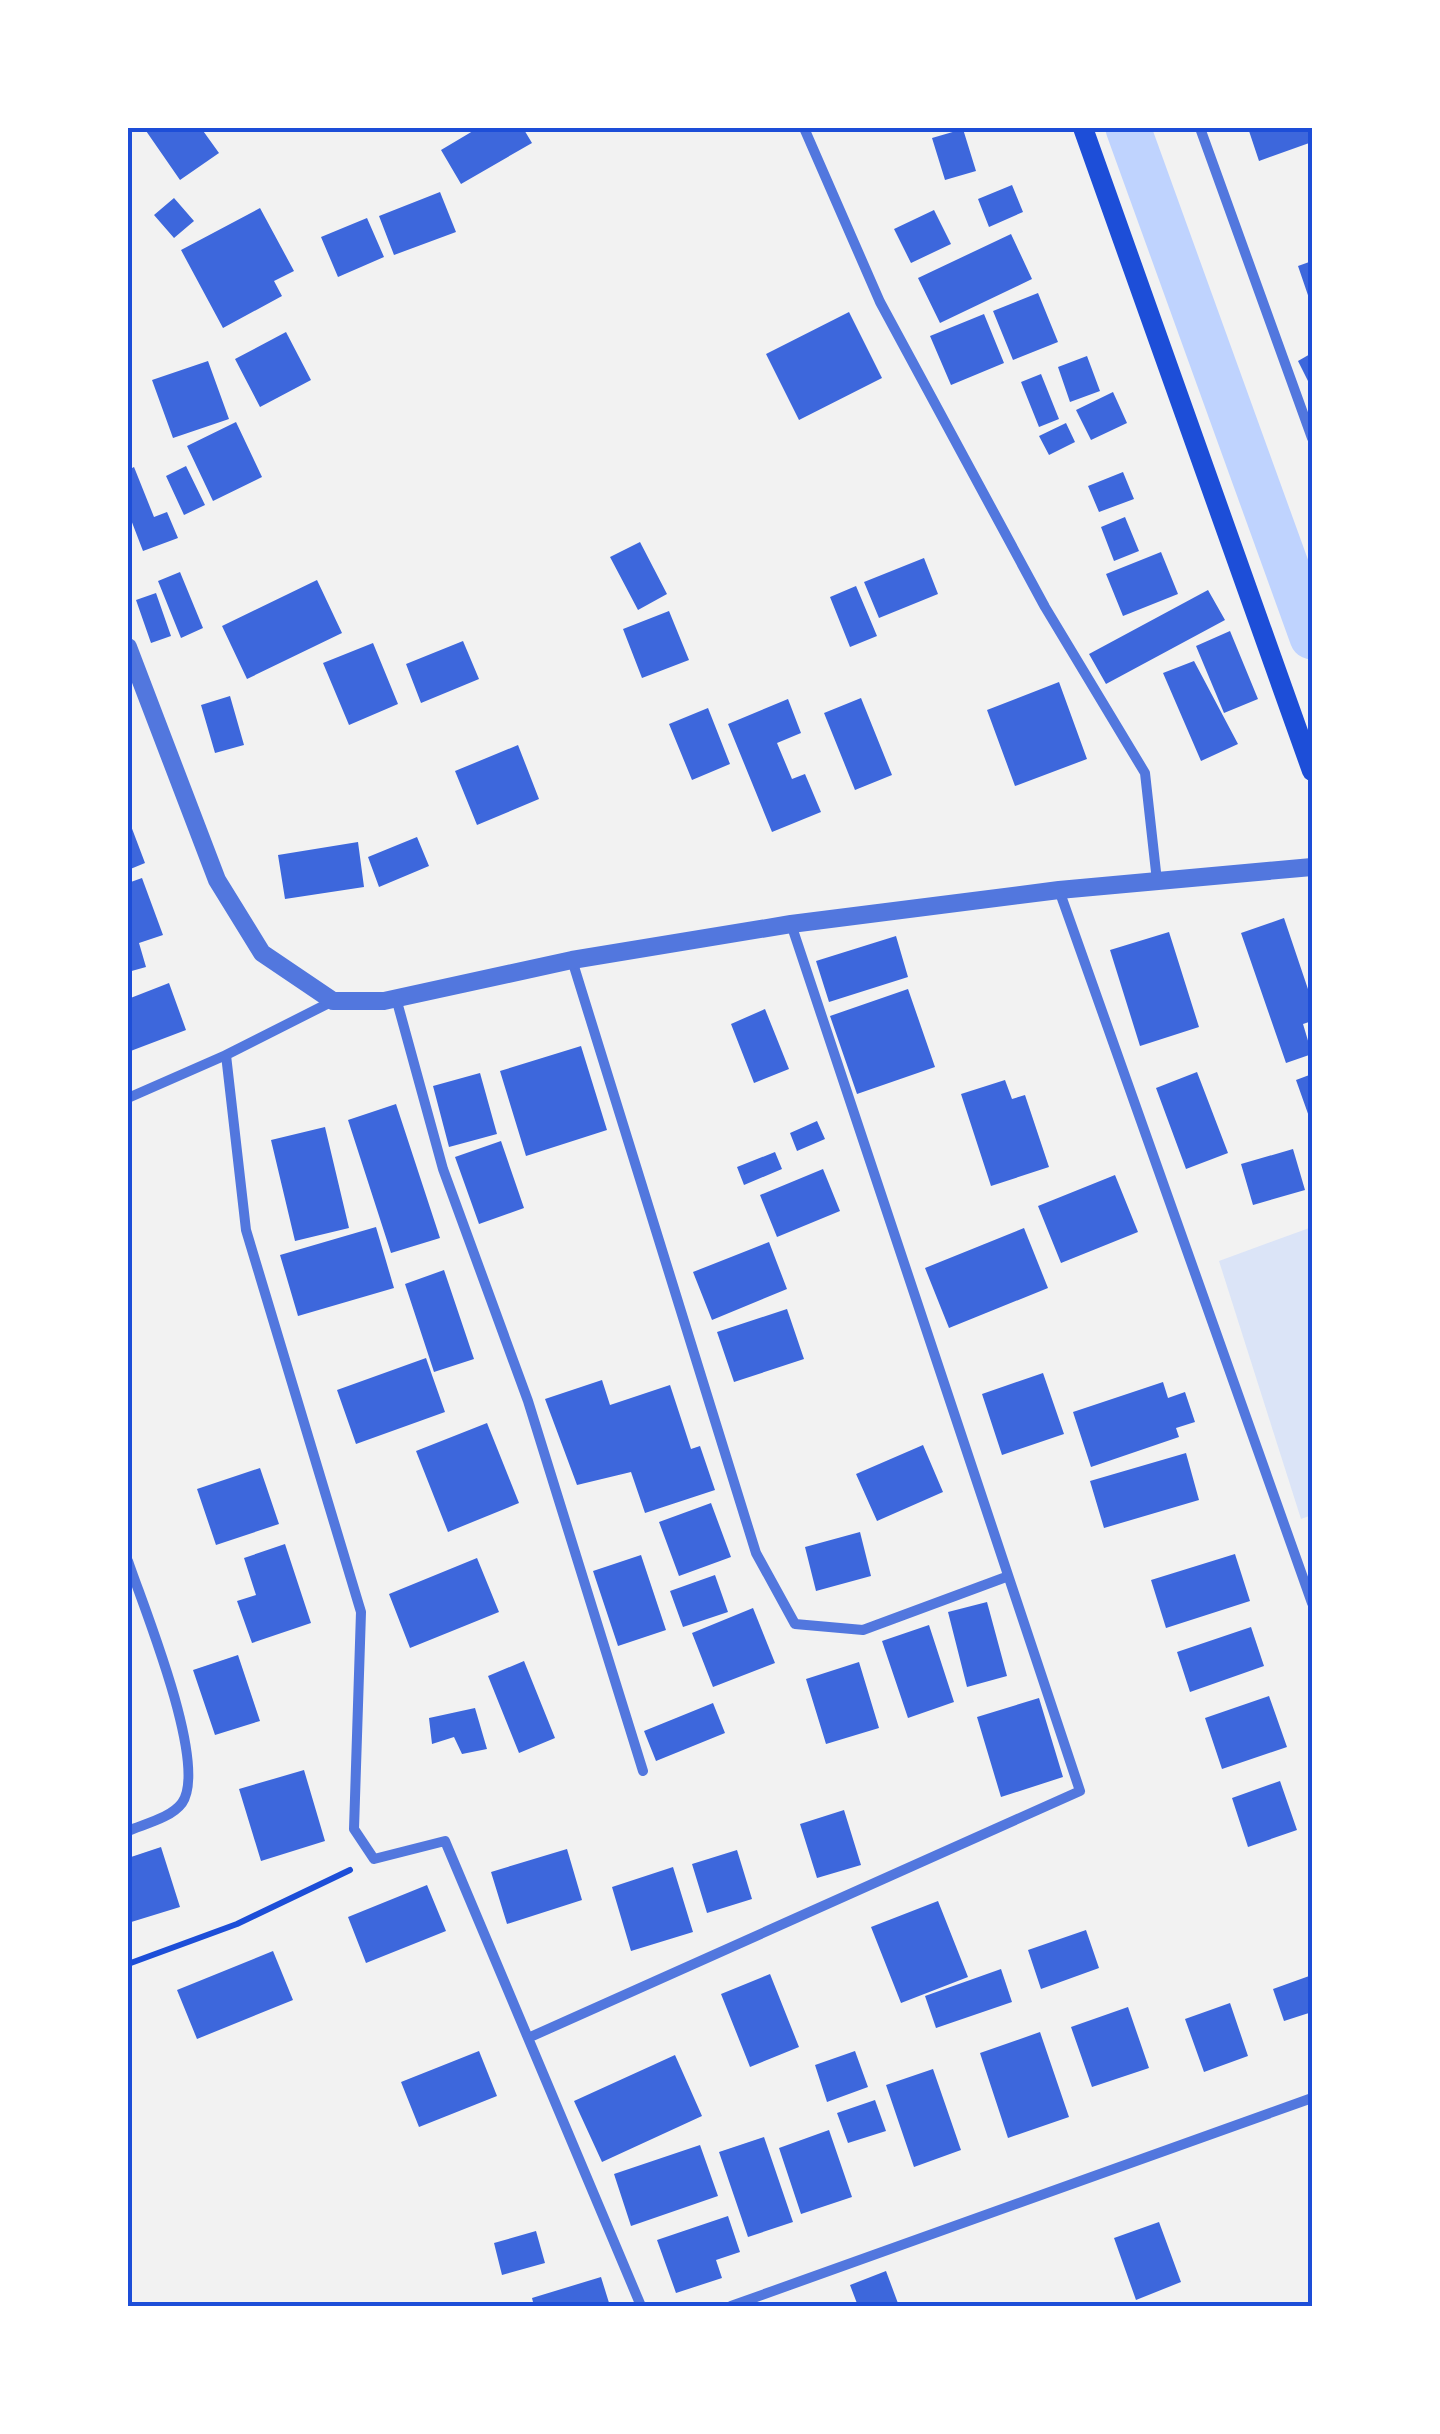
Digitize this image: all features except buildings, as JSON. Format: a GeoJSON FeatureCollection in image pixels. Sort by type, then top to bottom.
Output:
{"type":"FeatureCollection","features":[{"type":"Feature","properties":{"kind":"main road"},"geometry":{"type":"LineString","coordinates":[[1082,128],[1312,772]]}},
{"type":"Feature","properties":{"kind":"street"},"geometry":{"type":"LineString","coordinates":[[804,128],[880,302],[1045,607],[1144,772],[1157,881]]}},
{"type":"Feature","properties":{"kind":"street"},"geometry":{"type":"LineString","coordinates":[[1200,128],[1312,438]]}},
{"type":"Feature","properties":{"kind":"street"},"geometry":{"type":"LineString","coordinates":[[128,647],[217,880],[262,952],[332,1001]]}},
{"type":"Feature","properties":{"kind":"street"},"geometry":{"type":"LineString","coordinates":[[128,1098],[226,1055],[332,1001],[396,998],[572,960],[791,924],[1059,890],[1312,867]]}},
{"type":"Feature","properties":{"kind":"street"},"geometry":{"type":"LineString","coordinates":[[1059,890],[1312,1603]]}},
{"type":"Feature","properties":{"kind":"street"},"geometry":{"type":"LineString","coordinates":[[528,2038],[1080,1791],[791,924]]}},
{"type":"Feature","properties":{"kind":"street"},"geometry":{"type":"LineString","coordinates":[[572,960],[756,1553],[794,1624],[863,1630],[1006,1577]]}},
{"type":"Feature","properties":{"kind":"street"},"geometry":{"type":"LineString","coordinates":[[396,998],[443,1169],[528,1401],[643,1771]]}},
{"type":"Feature","properties":{"kind":"street"},"geometry":{"type":"LineString","coordinates":[[226,1055],[246,1230],[362,1612],[354,1829],[374,1859],[445,1841],[642,2306]]}},
{"type":"Feature","properties":{"kind":"street"},"geometry":{"type":"LineString","coordinates":[[128,1560],[180,1716],[192,1778],[182,1803],[170,1814],[128,1830]]}},
{"type":"Feature","properties":{"kind":"street"},"geometry":{"type":"LineString","coordinates":[[731,2306],[1312,2098]]}},
{"type":"Feature","properties":{"kind":"path"},"geometry":{"type":"LineString","coordinates":[[128,1964],[237,1924],[374,1859]]}},
{"type":"Feature","properties":{"kind":"shaded area"},"geometry":{"type":"Polygon","coordinates":[[[1312,1227],[1312,1515],[1301,1519],[1219,1261],[1312,1227]]]}},
{"type":"Feature","properties":{"kind":"waterway"},"geometry":{"type":"LineString","coordinates":[[1128,128],[1312,637]]}}]}
